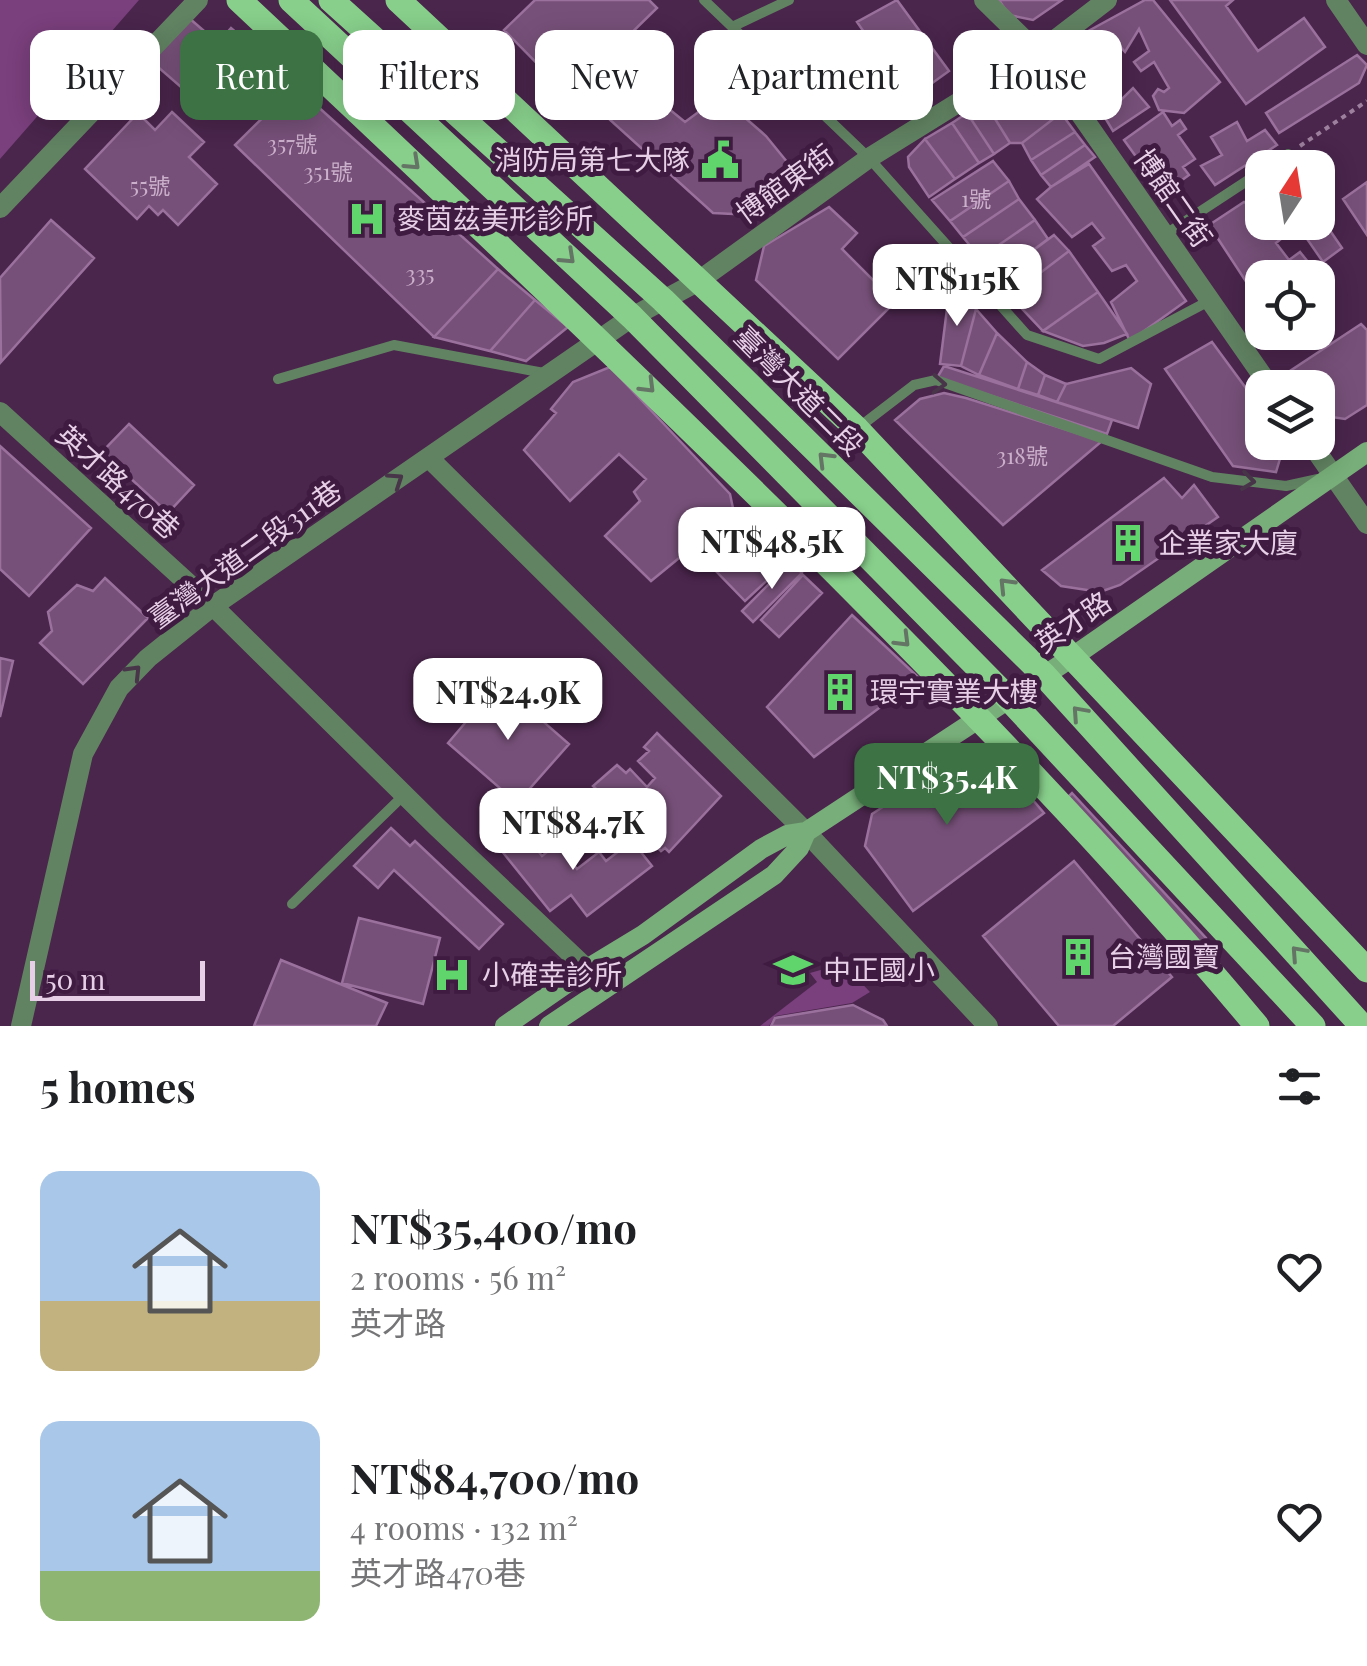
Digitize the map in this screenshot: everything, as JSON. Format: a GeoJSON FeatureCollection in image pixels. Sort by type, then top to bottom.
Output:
{"type":"FeatureCollection","features":[{"type":"Feature","properties":{"kind":"main road"},"geometry":{"type":"LineString","coordinates":[[240,0],[600,339],[980,716],[1190,946],[1255,1025]]}},
{"type":"Feature","properties":{"kind":"main road"},"geometry":{"type":"LineString","coordinates":[[291,0],[632,317],[1008,698],[1313,1026]]}},
{"type":"Feature","properties":{"kind":"main road","name":"臺灣大道二段"},"geometry":{"type":"LineString","coordinates":[[332,0],[663,300],[1044,674],[1362,1026]]}},
{"type":"Feature","properties":{"kind":"main road","name":"臺灣大道二段"},"geometry":{"type":"LineString","coordinates":[[398,0],[857,429],[1364,963]]}},
{"type":"Feature","properties":{"kind":"main road","name":"英才路"},"geometry":{"type":"LineString","coordinates":[[505,1026],[643,934],[761,848],[787,834],[806,832],[1074,656],[1367,452]]}},
{"type":"Feature","properties":{"kind":"main road","name":"英才路"},"geometry":{"type":"LineString","coordinates":[[549,1026],[774,875],[799,848],[806,832]]}},
{"type":"Feature","properties":{"kind":"street"},"geometry":{"type":"LineString","coordinates":[[0,208],[198,0]]}},
{"type":"Feature","properties":{"kind":"street","name":"博館二街"},"geometry":{"type":"LineString","coordinates":[[984,0],[1015,30]]}},
{"type":"Feature","properties":{"kind":"street","name":"博館東街"},"geometry":{"type":"LineString","coordinates":[[1068,30],[1107,0]]}},
{"type":"Feature","properties":{"kind":"street"},"geometry":{"type":"LineString","coordinates":[[1336,0],[1367,45]]}},
{"type":"Feature","properties":{"kind":"street","name":"博館東街"},"geometry":{"type":"LineString","coordinates":[[632,317],[697,282],[870,158],[953,106]]}},
{"type":"Feature","properties":{"kind":"street","name":"博館二街"},"geometry":{"type":"LineString","coordinates":[[1085,120],[1258,370]]}},
{"type":"Feature","properties":{"kind":"street","name":"臺灣大道二段311巷"},"geometry":{"type":"LineString","coordinates":[[22,1026],[83,754],[119,688],[148,658],[212,606],[632,317]]}},
{"type":"Feature","properties":{"kind":"street","name":"英才路470巷"},"geometry":{"type":"LineString","coordinates":[[0,412],[212,606],[587,968]]}},
{"type":"Feature","properties":{"kind":"street"},"geometry":{"type":"LineString","coordinates":[[429,458],[806,832],[988,1026]]}},
{"type":"Feature","properties":{"kind":"street"},"geometry":{"type":"LineString","coordinates":[[1322,460],[1367,523]]}},
{"type":"Feature","properties":{"kind":"lane"},"geometry":{"type":"LineString","coordinates":[[704,0],[870,158],[1027,335],[1099,359],[1209,300]]}},
{"type":"Feature","properties":{"kind":"lane"},"geometry":{"type":"LineString","coordinates":[[732,27],[789,0]]}},
{"type":"Feature","properties":{"kind":"lane"},"geometry":{"type":"LineString","coordinates":[[1166,234],[1245,182]]}},
{"type":"Feature","properties":{"kind":"lane"},"geometry":{"type":"LineString","coordinates":[[278,379],[394,345],[551,374]]}},
{"type":"Feature","properties":{"kind":"lane"},"geometry":{"type":"LineString","coordinates":[[857,429],[914,385],[936,380],[1212,477],[1286,486],[1332,476]]}},
{"type":"Feature","properties":{"kind":"lane"},"geometry":{"type":"LineString","coordinates":[[292,904],[404,795]]}},
{"type":"Feature","properties":{"kind":"path"},"geometry":{"type":"LineString","coordinates":[[1294,150],[1367,101]]}},
{"type":"Feature","properties":{"kind":"shaded area"},"geometry":{"type":"Polygon","coordinates":[[[0,0],[139,0],[113,30],[30,30],[30,120],[34,120],[0,159],[0,0]]]}},
{"type":"Feature","properties":{"kind":"shaded area"},"geometry":{"type":"Polygon","coordinates":[[[824,969],[850,975],[870,992],[852,1003],[775,1016],[769,1026],[760,1026],[817,982],[810,973],[824,969]]]}},
{"type":"Feature","properties":{"kind":"building"},"geometry":{"type":"Polygon","coordinates":[[[535,0],[649,0],[657,8],[634,30],[535,30],[535,61],[515,41],[515,30],[504,30],[535,0]]]}},
{"type":"Feature","properties":{"kind":"building"},"geometry":{"type":"Polygon","coordinates":[[[897,0],[919,30],[863,30],[857,22],[897,0]]]}},
{"type":"Feature","properties":{"kind":"building"},"geometry":{"type":"Polygon","coordinates":[[[999,0],[1062,0],[1033,20],[1009,15],[999,0]]]}},
{"type":"Feature","properties":{"kind":"building"},"geometry":{"type":"Polygon","coordinates":[[[1145,0],[1153,0],[1220,82],[1184,113],[1159,110],[1153,96],[1158,89],[1164,92],[1169,88],[1154,62],[1141,71],[1134,62],[1149,51],[1139,29],[1125,52],[1122,30],[1090,30],[1145,0]]]}},
{"type":"Feature","properties":{"kind":"building"},"geometry":{"type":"Polygon","coordinates":[[[1170,0],[1233,0],[1226,6],[1258,51],[1304,18],[1325,47],[1246,104],[1170,0]]]}},
{"type":"Feature","properties":{"kind":"building"},"geometry":{"type":"Polygon","coordinates":[[[189,18],[203,30],[180,30],[180,86],[160,69],[160,51],[189,18]]]}},
{"type":"Feature","properties":{"kind":"building"},"geometry":{"type":"Polygon","coordinates":[[[933,49],[949,71],[933,82],[933,49]]]}},
{"type":"Feature","properties":{"kind":"building"},"geometry":{"type":"Polygon","coordinates":[[[1357,55],[1367,65],[1359,83],[1279,133],[1266,113],[1357,55]]]}},
{"type":"Feature","properties":{"kind":"building"},"geometry":{"type":"Polygon","coordinates":[[[1133,88],[1149,107],[1113,131],[1106,120],[1122,120],[1122,99],[1133,88]]]}},
{"type":"Feature","properties":{"kind":"building"},"geometry":{"type":"Polygon","coordinates":[[[323,111],[498,269],[434,337],[235,145],[260,120],[323,120],[323,111]]]}},
{"type":"Feature","properties":{"kind":"building"},"geometry":{"type":"Polygon","coordinates":[[[172,112],[204,142],[189,157],[217,184],[178,225],[163,210],[158,215],[149,206],[137,219],[85,169],[131,120],[145,120],[155,130],[172,112]]]}},
{"type":"Feature","properties":{"kind":"building"},"geometry":{"type":"Polygon","coordinates":[[[1163,112],[1172,126],[1180,120],[1186,129],[1178,135],[1195,159],[1183,167],[1189,175],[1163,194],[1124,140],[1163,112]]]}},
{"type":"Feature","properties":{"kind":"building","name":"消防局第七大隊"},"geometry":{"type":"Polygon","coordinates":[[[674,113],[685,122],[694,115],[694,120],[748,120],[766,136],[805,184],[754,215],[713,213],[610,120],[674,120],[674,113]]]}},
{"type":"Feature","properties":{"kind":"building"},"geometry":{"type":"Polygon","coordinates":[[[972,120],[996,120],[1010,143],[994,154],[972,120]]]}},
{"type":"Feature","properties":{"kind":"building"},"geometry":{"type":"Polygon","coordinates":[[[972,120],[994,154],[979,163],[952,123],[972,120]]]}},
{"type":"Feature","properties":{"kind":"building"},"geometry":{"type":"Polygon","coordinates":[[[996,120],[1052,120],[1022,143],[1010,143],[996,120]]]}},
{"type":"Feature","properties":{"kind":"building"},"geometry":{"type":"Polygon","coordinates":[[[1052,120],[1066,120],[1075,132],[1031,160],[1022,143],[1052,120]]]}},
{"type":"Feature","properties":{"kind":"building"},"geometry":{"type":"Polygon","coordinates":[[[1237,122],[1247,141],[1265,130],[1277,145],[1269,150],[1245,150],[1245,166],[1215,185],[1201,166],[1222,155],[1211,137],[1237,122]]]}},
{"type":"Feature","properties":{"kind":"building"},"geometry":{"type":"Polygon","coordinates":[[[952,123],[979,163],[955,179],[925,139],[952,123]]]}},
{"type":"Feature","properties":{"kind":"building"},"geometry":{"type":"Polygon","coordinates":[[[1075,132],[1085,145],[1041,175],[1031,160],[1075,132]]]}},
{"type":"Feature","properties":{"kind":"building"},"geometry":{"type":"Polygon","coordinates":[[[925,139],[955,179],[929,197],[909,167],[908,157],[925,139]]]}},
{"type":"Feature","properties":{"kind":"building"},"geometry":{"type":"Polygon","coordinates":[[[1085,145],[1095,157],[1051,187],[1041,175],[1085,145]]]}},
{"type":"Feature","properties":{"kind":"building"},"geometry":{"type":"Polygon","coordinates":[[[993,161],[1009,181],[950,221],[932,200],[993,161]]]}},
{"type":"Feature","properties":{"kind":"building"},"geometry":{"type":"Polygon","coordinates":[[[1089,164],[1186,301],[1130,341],[1111,302],[1137,281],[1126,265],[1112,271],[1093,246],[1104,238],[1092,223],[1072,237],[1037,199],[1089,164]]]}},
{"type":"Feature","properties":{"kind":"building"},"geometry":{"type":"Polygon","coordinates":[[[1009,181],[1019,199],[963,237],[950,221],[1009,181]]]}},
{"type":"Feature","properties":{"kind":"building"},"geometry":{"type":"Polygon","coordinates":[[[1367,182],[1367,235],[1343,199],[1367,182]]]}},
{"type":"Feature","properties":{"kind":"building"},"geometry":{"type":"Polygon","coordinates":[[[1019,199],[1035,220],[980,258],[963,237],[1019,199]]]}},
{"type":"Feature","properties":{"kind":"building"},"geometry":{"type":"Polygon","coordinates":[[[1244,202],[1245,240],[1280,240],[1276,243],[1289,260],[1245,260],[1245,280],[1209,225],[1244,202]]]}},
{"type":"Feature","properties":{"kind":"building"},"geometry":{"type":"Polygon","coordinates":[[[829,207],[857,233],[842,249],[895,302],[838,359],[756,280],[764,246],[829,207]]]}},
{"type":"Feature","properties":{"kind":"building"},"geometry":{"type":"Polygon","coordinates":[[[51,220],[94,258],[1,362],[0,278],[51,220]]]}},
{"type":"Feature","properties":{"kind":"building"},"geometry":{"type":"Polygon","coordinates":[[[1035,220],[1048,239],[996,278],[980,258],[1035,220]]]}},
{"type":"Feature","properties":{"kind":"building"},"geometry":{"type":"Polygon","coordinates":[[[1054,235],[1069,251],[1010,296],[996,278],[1054,235]]]}},
{"type":"Feature","properties":{"kind":"building"},"geometry":{"type":"Polygon","coordinates":[[[1335,238],[1342,248],[1322,260],[1308,240],[1335,238]]]}},
{"type":"Feature","properties":{"kind":"building"},"geometry":{"type":"Polygon","coordinates":[[[1069,251],[1098,292],[1043,331],[1010,296],[1069,251]]]}},
{"type":"Feature","properties":{"kind":"building"},"geometry":{"type":"Polygon","coordinates":[[[1300,252],[1306,260],[1289,260],[1300,252]]]}},
{"type":"Feature","properties":{"kind":"building"},"geometry":{"type":"Polygon","coordinates":[[[498,269],[535,300],[490,351],[434,337],[498,269]]]}},
{"type":"Feature","properties":{"kind":"building"},"geometry":{"type":"Polygon","coordinates":[[[950,285],[976,309],[961,366],[940,364],[950,285]]]}},
{"type":"Feature","properties":{"kind":"building"},"geometry":{"type":"Polygon","coordinates":[[[1098,292],[1127,334],[1083,346],[1043,331],[1098,292]]]}},
{"type":"Feature","properties":{"kind":"building"},"geometry":{"type":"Polygon","coordinates":[[[535,300],[568,327],[526,361],[490,351],[535,300]]]}},
{"type":"Feature","properties":{"kind":"building"},"geometry":{"type":"Polygon","coordinates":[[[976,309],[997,333],[979,375],[961,366],[976,309]]]}},
{"type":"Feature","properties":{"kind":"building"},"geometry":{"type":"Polygon","coordinates":[[[1361,324],[1367,330],[1367,405],[1345,419],[1335,418],[1335,370],[1292,370],[1322,350],[1335,350],[1335,341],[1361,324]]]}},
{"type":"Feature","properties":{"kind":"building"},"geometry":{"type":"Polygon","coordinates":[[[997,333],[1027,362],[1018,389],[979,375],[997,333]]]}},
{"type":"Feature","properties":{"kind":"building"},"geometry":{"type":"Polygon","coordinates":[[[1212,342],[1245,387],[1245,460],[1280,460],[1276,472],[1233,466],[1165,369],[1212,342]]]}},
{"type":"Feature","properties":{"kind":"building"},"geometry":{"type":"Polygon","coordinates":[[[1027,362],[1045,375],[1038,395],[1018,389],[1027,362]]]}},
{"type":"Feature","properties":{"kind":"building"},"geometry":{"type":"Polygon","coordinates":[[[944,366],[1112,420],[1107,434],[937,378],[944,366]]]}},
{"type":"Feature","properties":{"kind":"building"},"geometry":{"type":"Polygon","coordinates":[[[610,367],[730,494],[734,513],[651,581],[605,536],[640,501],[634,492],[646,479],[619,454],[570,501],[524,450],[556,413],[551,409],[573,382],[610,367]]]}},
{"type":"Feature","properties":{"kind":"building"},"geometry":{"type":"Polygon","coordinates":[[[1131,368],[1151,384],[1138,428],[1057,402],[1066,384],[1131,368]]]}},
{"type":"Feature","properties":{"kind":"building"},"geometry":{"type":"Polygon","coordinates":[[[1045,375],[1066,384],[1057,402],[1038,395],[1045,375]]]}},
{"type":"Feature","properties":{"kind":"building"},"geometry":{"type":"Polygon","coordinates":[[[944,393],[1102,441],[1003,525],[895,420],[920,399],[944,393]]]}},
{"type":"Feature","properties":{"kind":"building"},"geometry":{"type":"Polygon","coordinates":[[[129,424],[194,485],[168,513],[102,452],[129,424]]]}},
{"type":"Feature","properties":{"kind":"building"},"geometry":{"type":"Polygon","coordinates":[[[0,446],[91,528],[29,596],[0,569],[0,446]]]}},
{"type":"Feature","properties":{"kind":"building","name":"企業家大廈"},"geometry":{"type":"Polygon","coordinates":[[[1164,478],[1182,498],[1194,485],[1218,517],[1120,585],[1100,592],[1061,586],[1042,570],[1164,478]]]}},
{"type":"Feature","properties":{"kind":"building"},"geometry":{"type":"Polygon","coordinates":[[[759,527],[790,559],[745,601],[714,569],[759,527]]]}},
{"type":"Feature","properties":{"kind":"building"},"geometry":{"type":"Polygon","coordinates":[[[791,562],[802,573],[753,622],[742,611],[791,562]]]}},
{"type":"Feature","properties":{"kind":"building"},"geometry":{"type":"Polygon","coordinates":[[[803,575],[822,593],[779,637],[761,620],[803,575]]]}},
{"type":"Feature","properties":{"kind":"building"},"geometry":{"type":"Polygon","coordinates":[[[105,578],[148,618],[83,684],[40,643],[52,631],[48,612],[77,585],[93,591],[105,578]]]}},
{"type":"Feature","properties":{"kind":"building","name":"環宇實業大樓"},"geometry":{"type":"Polygon","coordinates":[[[852,615],[919,678],[814,757],[767,707],[852,615]]]}},
{"type":"Feature","properties":{"kind":"building"},"geometry":{"type":"Polygon","coordinates":[[[0,658],[13,661],[0,717],[0,658]]]}},
{"type":"Feature","properties":{"kind":"building"},"geometry":{"type":"Polygon","coordinates":[[[499,683],[569,744],[517,803],[448,743],[499,683]]]}},
{"type":"Feature","properties":{"kind":"building"},"geometry":{"type":"Polygon","coordinates":[[[657,733],[721,796],[669,852],[665,848],[661,851],[593,786],[617,765],[626,773],[630,769],[647,787],[655,778],[638,761],[649,751],[644,747],[657,733]]]}},
{"type":"Feature","properties":{"kind":"building"},"geometry":{"type":"Polygon","coordinates":[[[963,755],[977,778],[1001,763],[1044,813],[913,911],[865,846],[872,814],[963,755]]]}},
{"type":"Feature","properties":{"kind":"building"},"geometry":{"type":"Polygon","coordinates":[[[1072,793],[1206,938],[1206,944],[1198,944],[1066,799],[1072,793]]]}},
{"type":"Feature","properties":{"kind":"building"},"geometry":{"type":"Polygon","coordinates":[[[519,827],[542,856],[557,844],[577,869],[599,852],[606,861],[632,841],[652,866],[587,916],[571,895],[550,911],[497,845],[519,827]]]}},
{"type":"Feature","properties":{"kind":"building"},"geometry":{"type":"Polygon","coordinates":[[[391,828],[410,846],[415,841],[503,924],[479,949],[394,870],[378,888],[354,866],[391,828]]]}},
{"type":"Feature","properties":{"kind":"building","name":"台灣國寶"},"geometry":{"type":"Polygon","coordinates":[[[1074,861],[1172,977],[1113,1026],[1059,1026],[983,936],[1074,861]]]}},
{"type":"Feature","properties":{"kind":"building"},"geometry":{"type":"Polygon","coordinates":[[[359,918],[440,938],[423,1004],[342,983],[359,918]]]}},
{"type":"Feature","properties":{"kind":"building"},"geometry":{"type":"Polygon","coordinates":[[[281,960],[387,1003],[376,1026],[254,1026],[281,960]]]}},
{"type":"Feature","properties":{"kind":"building"},"geometry":{"type":"Polygon","coordinates":[[[853,1005],[883,1020],[887,1026],[771,1026],[775,1018],[853,1005]]]}},
{"type":"Feature","properties":{"kind":"place","name":"消防局第七大隊"},"geometry":{"type":"Point","coordinates":[720,160]}},
{"type":"Feature","properties":{"kind":"place","name":"麥茵茲美形診所"},"geometry":{"type":"Point","coordinates":[367,219]}},
{"type":"Feature","properties":{"kind":"place","name":"企業家大廈"},"geometry":{"type":"Point","coordinates":[1128,543]}},
{"type":"Feature","properties":{"kind":"place","name":"環宇實業大樓"},"geometry":{"type":"Point","coordinates":[840,692]}},
{"type":"Feature","properties":{"kind":"place","name":"台灣國寶"},"geometry":{"type":"Point","coordinates":[1078,957]}},
{"type":"Feature","properties":{"kind":"place","name":"中正國小"},"geometry":{"type":"Point","coordinates":[793,970]}},
{"type":"Feature","properties":{"kind":"place","name":"小確幸診所"},"geometry":{"type":"Point","coordinates":[452,975]}}]}
